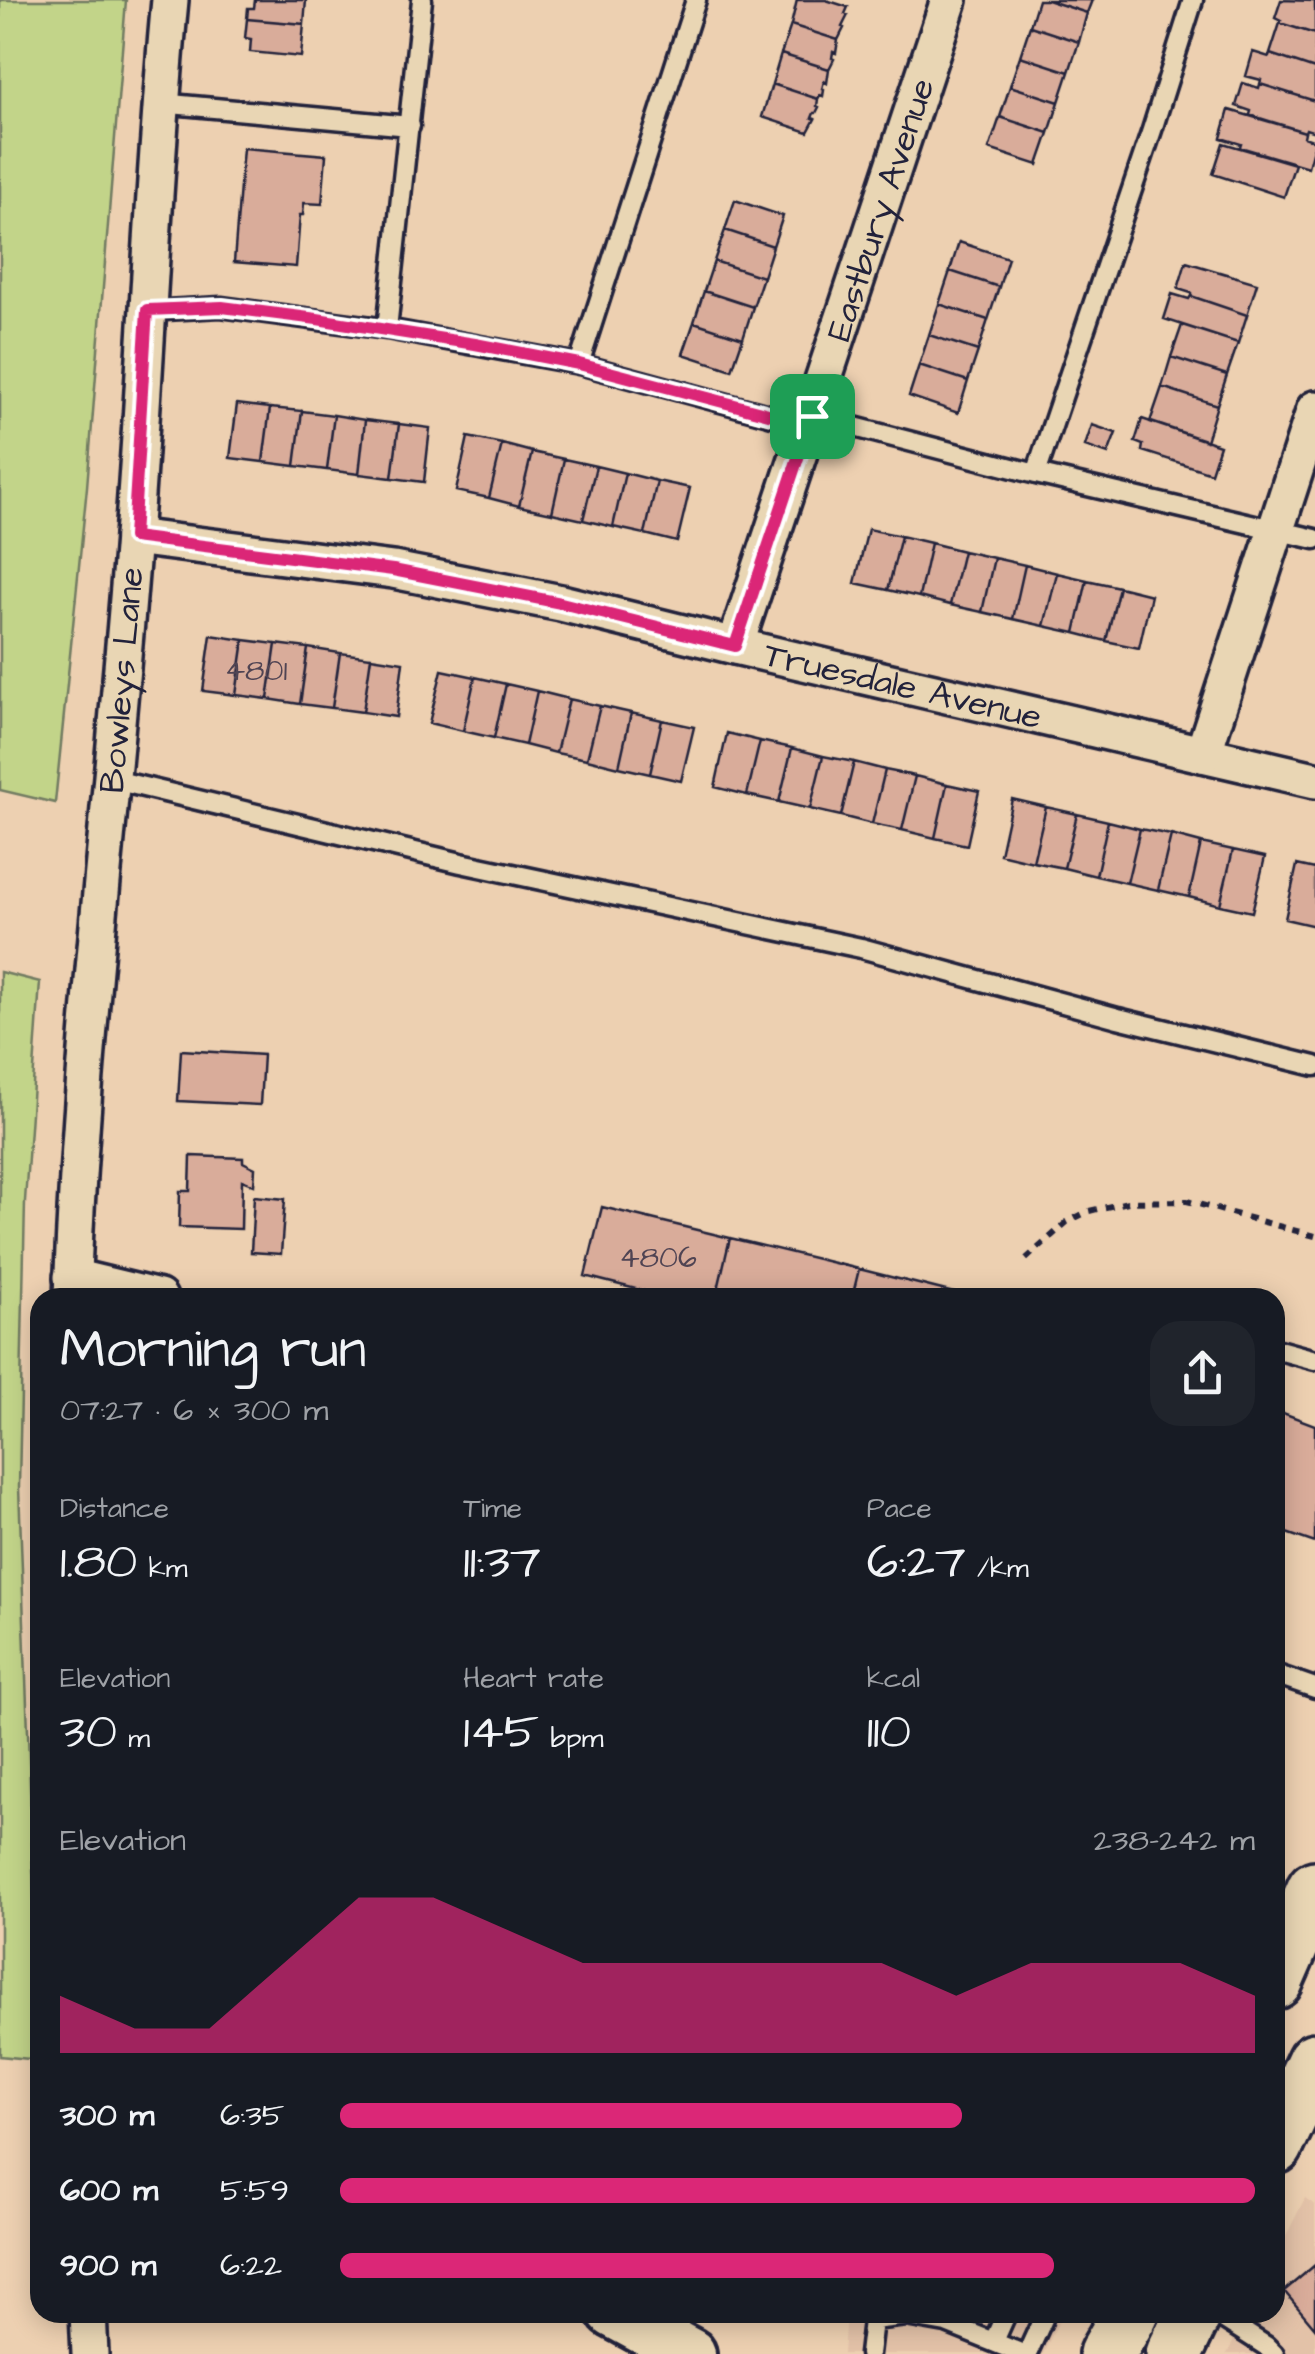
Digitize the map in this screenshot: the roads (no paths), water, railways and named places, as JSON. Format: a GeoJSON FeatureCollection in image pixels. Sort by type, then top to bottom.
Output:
{"type":"FeatureCollection","features":[{"type":"Feature","properties":{"kind":"main road"},"geometry":{"type":"LineString","coordinates":[[1285,1959],[1315,1890]]}},
{"type":"Feature","properties":{"kind":"main road"},"geometry":{"type":"LineString","coordinates":[[1285,2124],[1315,2060]]}},
{"type":"Feature","properties":{"kind":"main road"},"geometry":{"type":"LineString","coordinates":[[1107,2354],[1125,2323]]}},
{"type":"Feature","properties":{"kind":"main road"},"geometry":{"type":"LineString","coordinates":[[1174,2354],[1189,2323]]}},
{"type":"Feature","properties":{"kind":"street","name":"Bowleys Lane"},"geometry":{"type":"LineString","coordinates":[[72,1287],[84,1078],[133,537],[170,0]]}},
{"type":"Feature","properties":{"kind":"street","name":"Eastbury Avenue"},"geometry":{"type":"LineString","coordinates":[[735,646],[949,0]]}},
{"type":"Feature","properties":{"kind":"street"},"geometry":{"type":"LineString","coordinates":[[1203,754],[1315,410]]}},
{"type":"Feature","properties":{"kind":"street","name":"Truesdale Avenue"},"geometry":{"type":"LineString","coordinates":[[133,537],[393,570],[561,603],[1315,780]]}},
{"type":"Feature","properties":{"kind":"street"},"geometry":{"type":"LineString","coordinates":[[89,2323],[90,2354]]}},
{"type":"Feature","properties":{"kind":"street"},"geometry":{"type":"LineString","coordinates":[[633,2323],[690,2354]]}},
{"type":"Feature","properties":{"kind":"lane"},"geometry":{"type":"LineString","coordinates":[[386,329],[422,0]]}},
{"type":"Feature","properties":{"kind":"lane"},"geometry":{"type":"LineString","coordinates":[[579,364],[696,0]]}},
{"type":"Feature","properties":{"kind":"lane"},"geometry":{"type":"LineString","coordinates":[[1036,474],[1192,0]]}},
{"type":"Feature","properties":{"kind":"lane"},"geometry":{"type":"LineString","coordinates":[[160,103],[410,126]]}},
{"type":"Feature","properties":{"kind":"lane"},"geometry":{"type":"LineString","coordinates":[[147,310],[222,307],[386,329],[579,364],[776,416],[812,416],[1315,540]]}},
{"type":"Feature","properties":{"kind":"lane"},"geometry":{"type":"LineString","coordinates":[[110,779],[461,862],[861,948],[1118,1018],[1315,1066]]}},
{"type":"Feature","properties":{"kind":"lane"},"geometry":{"type":"LineString","coordinates":[[1285,1352],[1315,1360]]}},
{"type":"Feature","properties":{"kind":"lane"},"geometry":{"type":"LineString","coordinates":[[1285,1678],[1315,1688]]}},
{"type":"Feature","properties":{"kind":"lane"},"geometry":{"type":"LineString","coordinates":[[869,2354],[872,2323]]}},
{"type":"Feature","properties":{"kind":"lane"},"geometry":{"type":"LineString","coordinates":[[962,2323],[990,2340],[1025,2354],[1041,2323]]}},
{"type":"Feature","properties":{"kind":"lane"},"geometry":{"type":"LineString","coordinates":[[974,2354],[990,2340],[1000,2323]]}},
{"type":"Feature","properties":{"kind":"lane"},"geometry":{"type":"LineString","coordinates":[[1230,2323],[1274,2354]]}}]}
